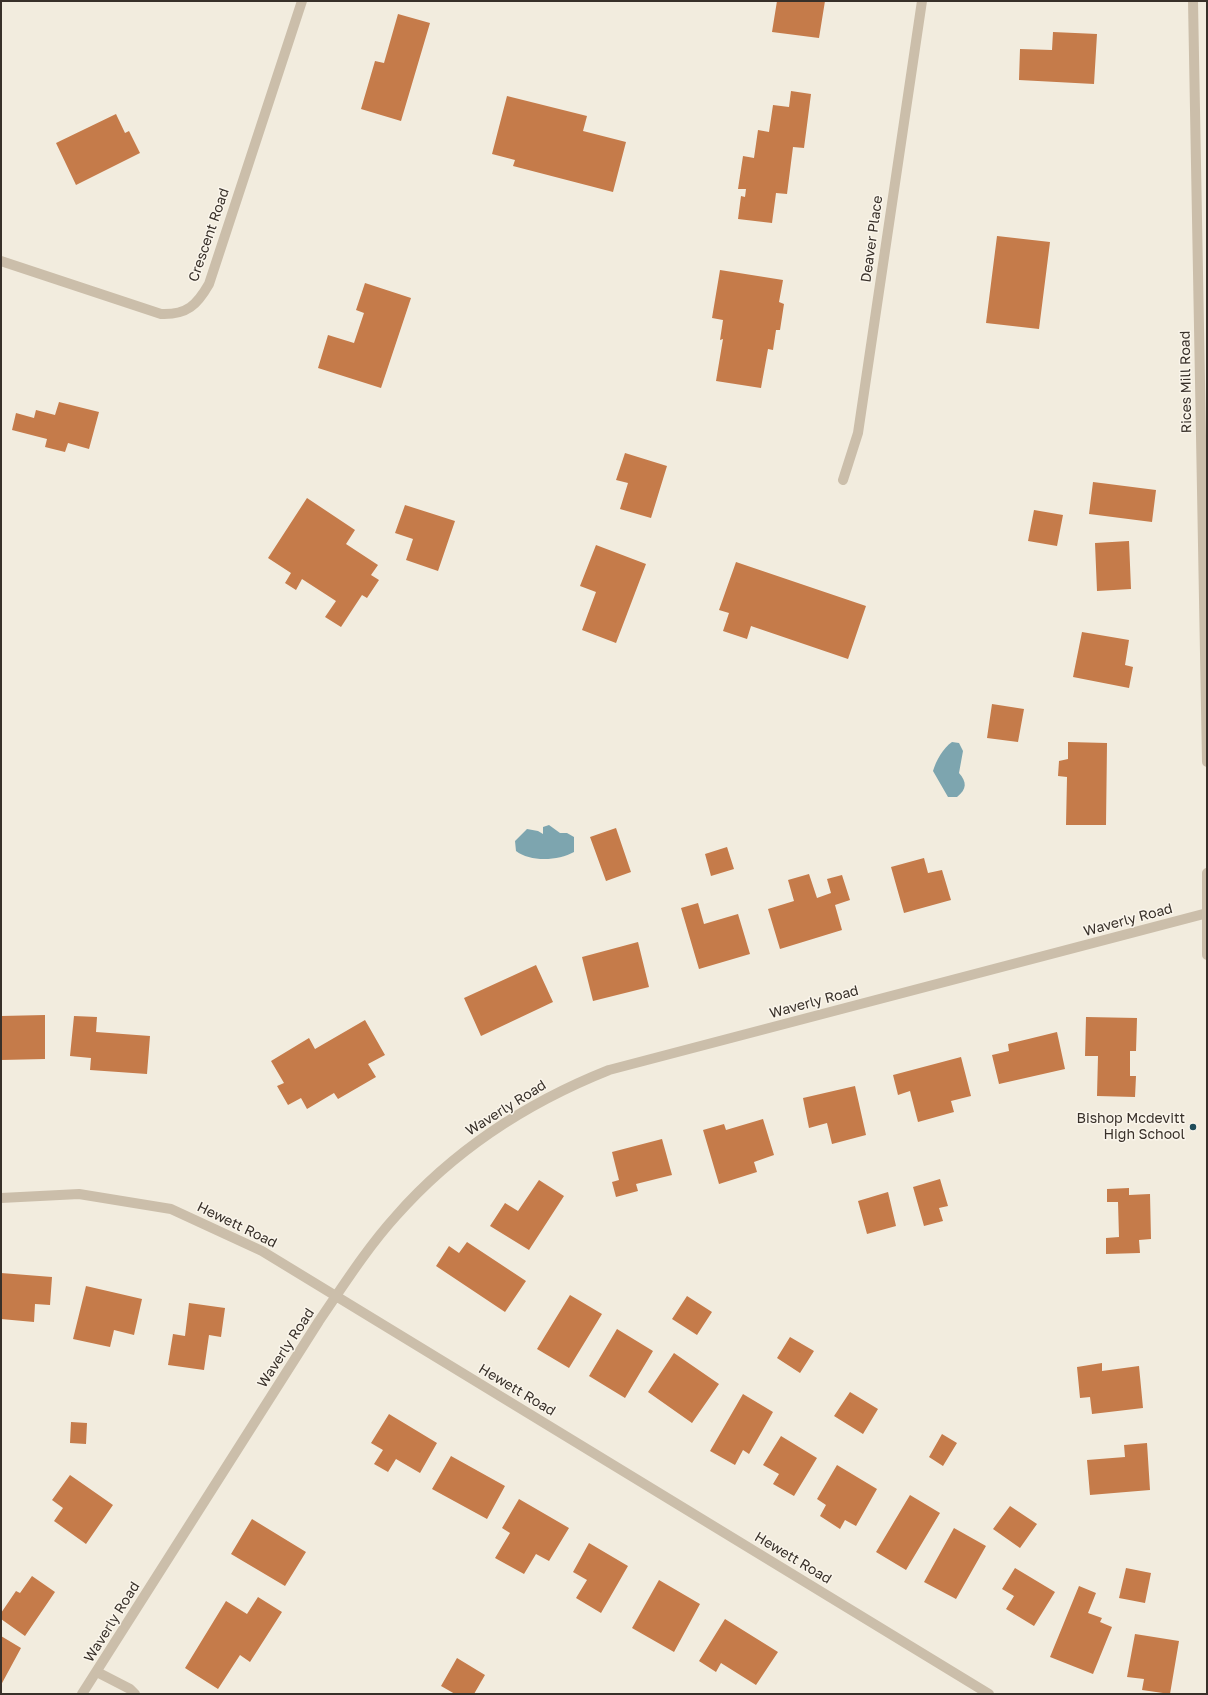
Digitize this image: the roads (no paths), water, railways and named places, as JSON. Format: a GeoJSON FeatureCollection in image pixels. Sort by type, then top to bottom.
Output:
{"type":"FeatureCollection","features":[{"type":"Feature","properties":{"kind":"street","name":"Crescent Road"},"geometry":{"type":"LineString","coordinates":[[1,261],[161,314],[174,315],[194,305],[209,284],[302,1]]}},
{"type":"Feature","properties":{"kind":"street","name":"Deaver Place"},"geometry":{"type":"LineString","coordinates":[[843,480],[858,433],[922,1]]}},
{"type":"Feature","properties":{"kind":"street","name":"Rices Mill Road"},"geometry":{"type":"LineString","coordinates":[[1194,1],[1207,762]]}},
{"type":"Feature","properties":{"kind":"street"},"geometry":{"type":"LineString","coordinates":[[1207,873],[1207,955]]}},
{"type":"Feature","properties":{"kind":"street","name":"Waverly Road"},"geometry":{"type":"LineString","coordinates":[[82,1694],[336,1296],[394,1217],[464,1151],[495,1129],[530,1106],[569,1086],[616,1068],[1207,914]]}},
{"type":"Feature","properties":{"kind":"street","name":"Hewett Road"},"geometry":{"type":"LineString","coordinates":[[1,1198],[79,1194],[172,1209],[262,1251],[989,1694]]}},
{"type":"Feature","properties":{"kind":"street"},"geometry":{"type":"LineString","coordinates":[[97,1672],[130,1689],[135,1694]]}},
{"type":"Feature","properties":{"kind":"water"},"geometry":{"type":"Polygon","coordinates":[[[952,742],[959,743],[963,751],[959,773],[965,782],[965,785],[963,791],[957,797],[948,797],[933,771],[940,755],[952,742]]]}},
{"type":"Feature","properties":{"kind":"water"},"geometry":{"type":"Polygon","coordinates":[[[549,825],[560,833],[567,833],[574,837],[574,852],[552,859],[536,859],[522,855],[516,851],[515,841],[527,829],[538,831],[543,834],[543,827],[549,825]]]}},
{"type":"Feature","properties":{"kind":"place","name":"Bishop Mcdevitt High School"},"geometry":{"type":"Point","coordinates":[1193,1127]}}]}
